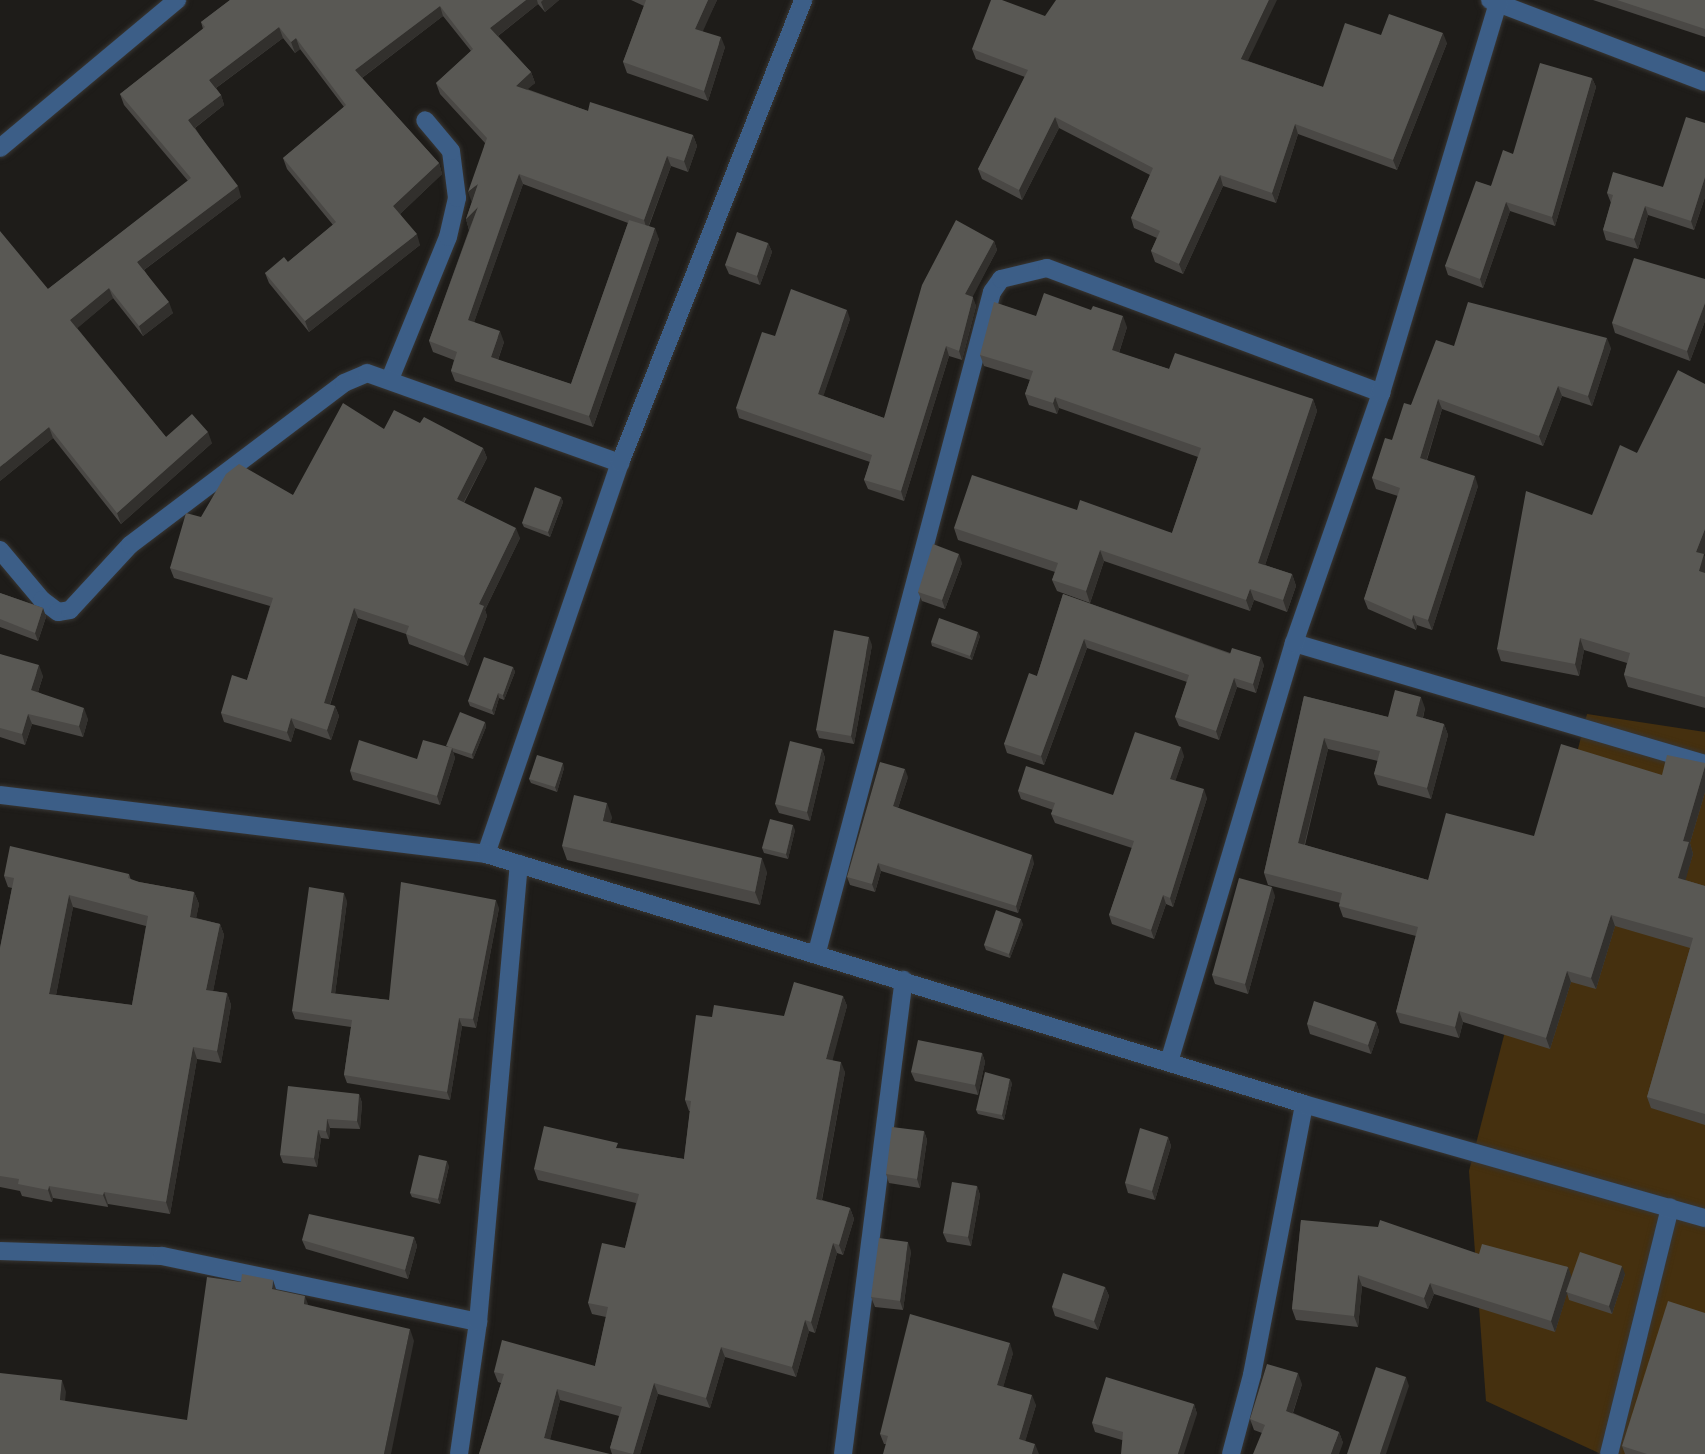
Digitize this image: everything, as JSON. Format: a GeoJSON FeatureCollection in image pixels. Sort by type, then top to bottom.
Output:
{"type":"FeatureCollection","features":[{"type":"Feature","properties":{"kind":"street"},"geometry":{"type":"LineString","coordinates":[[0,148],[177,0]]}},
{"type":"Feature","properties":{"kind":"street"},"geometry":{"type":"LineString","coordinates":[[486,854],[620,463],[803,0]]}},
{"type":"Feature","properties":{"kind":"street"},"geometry":{"type":"LineString","coordinates":[[1169,1062],[1294,643],[1381,393],[1496,1],[1705,82]]}},
{"type":"Feature","properties":{"kind":"street"},"geometry":{"type":"LineString","coordinates":[[390,379],[448,237],[457,198],[451,151],[425,120]]}},
{"type":"Feature","properties":{"kind":"street"},"geometry":{"type":"LineString","coordinates":[[817,952],[992,292],[1001,279],[1047,268],[1381,393]]}},
{"type":"Feature","properties":{"kind":"street"},"geometry":{"type":"LineString","coordinates":[[0,550],[42,600],[58,612],[70,610],[130,545],[344,383],[368,373],[620,463]]}},
{"type":"Feature","properties":{"kind":"street"},"geometry":{"type":"LineString","coordinates":[[1294,643],[1705,764]]}},
{"type":"Feature","properties":{"kind":"street"},"geometry":{"type":"LineString","coordinates":[[0,795],[486,854],[817,952],[1304,1104],[1705,1218]]}},
{"type":"Feature","properties":{"kind":"street"},"geometry":{"type":"LineString","coordinates":[[459,1454],[478,1322],[519,864]]}},
{"type":"Feature","properties":{"kind":"street"},"geometry":{"type":"LineString","coordinates":[[843,1454],[904,980]]}},
{"type":"Feature","properties":{"kind":"street"},"geometry":{"type":"LineString","coordinates":[[1231,1454],[1252,1376],[1304,1104]]}},
{"type":"Feature","properties":{"kind":"street"},"geometry":{"type":"LineString","coordinates":[[1609,1454],[1670,1207]]}},
{"type":"Feature","properties":{"kind":"street"},"geometry":{"type":"LineString","coordinates":[[0,1251],[162,1256],[478,1322]]}},
{"type":"Feature","properties":{"kind":"shaded area"},"geometry":{"type":"Polygon","coordinates":[[[1587,714],[1705,732],[1705,1454],[1601,1454],[1486,1401],[1469,1171],[1587,714]]]}},
{"type":"Feature","properties":{"kind":"building"},"geometry":{"type":"Polygon","coordinates":[[[230,0],[526,0],[490,28],[531,72],[516,86],[588,111],[590,102],[693,135],[684,161],[667,156],[644,220],[519,174],[516,182],[468,320],[500,331],[491,357],[571,384],[629,220],[655,228],[589,416],[451,371],[457,352],[429,341],[478,207],[466,219],[478,184],[468,192],[487,138],[436,83],[473,49],[440,6],[355,70],[439,163],[393,206],[417,234],[305,321],[265,273],[284,257],[288,262],[336,222],[283,158],[346,105],[296,38],[291,42],[279,27],[209,80],[221,95],[188,120],[238,186],[137,262],[169,302],[139,326],[109,288],[70,320],[166,437],[192,414],[208,432],[117,513],[49,427],[0,467],[0,231],[48,289],[191,178],[120,94],[205,27],[201,22],[230,0]]]}},
{"type":"Feature","properties":{"kind":"building"},"geometry":{"type":"Polygon","coordinates":[[[646,0],[708,0],[695,29],[721,37],[704,91],[623,62],[646,0]]]}},
{"type":"Feature","properties":{"kind":"building"},"geometry":{"type":"Polygon","coordinates":[[[991,0],[1002,0],[1045,16],[1056,0],[1269,0],[1241,59],[1323,87],[1345,23],[1381,35],[1389,14],[1443,33],[1393,160],[1295,124],[1272,193],[1220,175],[1179,264],[1151,251],[1160,231],[1131,218],[1153,168],[1055,117],[1019,190],[978,169],[1028,70],[972,49],[991,0]]]}},
{"type":"Feature","properties":{"kind":"building"},"geometry":{"type":"Polygon","coordinates":[[[1617,0],[1705,0],[1705,29],[1617,0]]]}},
{"type":"Feature","properties":{"kind":"building"},"geometry":{"type":"Polygon","coordinates":[[[1540,63],[1592,78],[1552,217],[1506,202],[1480,279],[1445,266],[1476,181],[1491,186],[1503,150],[1513,154],[1540,63]]]}},
{"type":"Feature","properties":{"kind":"building"},"geometry":{"type":"Polygon","coordinates":[[[1686,117],[1705,123],[1705,177],[1691,221],[1645,206],[1634,239],[1603,230],[1613,195],[1607,193],[1613,172],[1663,187],[1686,117]]]}},
{"type":"Feature","properties":{"kind":"building"},"geometry":{"type":"Polygon","coordinates":[[[956,220],[994,241],[965,294],[973,297],[959,351],[946,346],[901,491],[864,480],[872,455],[736,408],[762,332],[775,336],[791,289],[847,310],[818,394],[884,418],[922,285],[956,220]]]}},
{"type":"Feature","properties":{"kind":"building"},"geometry":{"type":"Polygon","coordinates":[[[737,232],[768,243],[757,276],[725,265],[737,232]]]}},
{"type":"Feature","properties":{"kind":"building"},"geometry":{"type":"Polygon","coordinates":[[[1634,258],[1705,279],[1705,303],[1687,351],[1612,323],[1634,258]]]}},
{"type":"Feature","properties":{"kind":"building"},"geometry":{"type":"Polygon","coordinates":[[[1044,293],[1091,310],[1093,306],[1123,316],[1112,350],[1169,369],[1175,353],[1313,399],[1258,563],[1292,574],[1283,600],[1250,589],[1246,600],[1100,550],[1086,591],[1052,580],[1058,563],[954,528],[972,475],[1077,510],[1080,500],[1172,533],[1201,448],[1055,397],[1053,403],[1025,394],[1033,371],[980,355],[994,302],[1036,316],[1044,293]]]}},
{"type":"Feature","properties":{"kind":"building"},"geometry":{"type":"Polygon","coordinates":[[[1468,302],[1607,338],[1588,396],[1558,386],[1539,436],[1438,399],[1420,458],[1475,476],[1428,620],[1413,615],[1412,620],[1364,599],[1400,488],[1372,478],[1385,438],[1392,440],[1404,403],[1411,405],[1436,340],[1454,346],[1468,302]]]}},
{"type":"Feature","properties":{"kind":"building"},"geometry":{"type":"Polygon","coordinates":[[[1678,370],[1705,384],[1705,529],[1696,552],[1704,554],[1699,571],[1705,573],[1705,697],[1624,675],[1630,653],[1580,638],[1575,664],[1497,649],[1526,491],[1592,515],[1620,445],[1637,453],[1678,370]]]}},
{"type":"Feature","properties":{"kind":"building"},"geometry":{"type":"Polygon","coordinates":[[[343,403],[384,429],[394,410],[420,423],[424,417],[483,448],[457,499],[516,528],[479,604],[484,606],[464,656],[406,634],[409,626],[354,608],[324,703],[335,706],[327,730],[291,718],[287,732],[221,713],[232,675],[247,680],[273,598],[170,568],[186,513],[201,517],[226,474],[239,464],[293,495],[343,403]]]}},
{"type":"Feature","properties":{"kind":"building"},"geometry":{"type":"Polygon","coordinates":[[[535,487],[561,497],[548,532],[522,523],[535,487]]]}},
{"type":"Feature","properties":{"kind":"building"},"geometry":{"type":"Polygon","coordinates":[[[933,544],[959,554],[942,600],[918,592],[933,544]]]}},
{"type":"Feature","properties":{"kind":"building"},"geometry":{"type":"Polygon","coordinates":[[[0,593],[43,608],[35,633],[0,619],[0,593]]]}},
{"type":"Feature","properties":{"kind":"building"},"geometry":{"type":"Polygon","coordinates":[[[1063,594],[1230,654],[1232,648],[1261,657],[1253,684],[1234,678],[1216,731],[1175,717],[1189,675],[1084,639],[1041,756],[1004,744],[1029,673],[1037,676],[1063,594]]]}},
{"type":"Feature","properties":{"kind":"building"},"geometry":{"type":"Polygon","coordinates":[[[939,618],[978,632],[970,656],[931,642],[939,618]]]}},
{"type":"Feature","properties":{"kind":"building"},"geometry":{"type":"Polygon","coordinates":[[[834,630],[869,637],[851,736],[816,730],[834,630]]]}},
{"type":"Feature","properties":{"kind":"building"},"geometry":{"type":"Polygon","coordinates":[[[0,654],[39,665],[31,690],[84,708],[79,726],[28,714],[22,734],[0,728],[0,654]]]}},
{"type":"Feature","properties":{"kind":"building"},"geometry":{"type":"Polygon","coordinates":[[[484,657],[513,667],[503,695],[498,693],[492,710],[468,701],[484,657]]]}},
{"type":"Feature","properties":{"kind":"building"},"geometry":{"type":"Polygon","coordinates":[[[1395,690],[1421,697],[1416,716],[1444,724],[1427,788],[1374,774],[1380,751],[1324,738],[1298,843],[1428,880],[1446,813],[1534,836],[1561,744],[1662,775],[1667,755],[1705,763],[1683,841],[1689,842],[1678,878],[1705,886],[1705,1114],[1647,1097],[1693,938],[1611,915],[1591,978],[1567,971],[1546,1038],[1459,1011],[1455,1027],[1396,1012],[1418,927],[1339,906],[1342,893],[1264,873],[1304,696],[1388,717],[1395,690]]]}},
{"type":"Feature","properties":{"kind":"building"},"geometry":{"type":"Polygon","coordinates":[[[460,712],[485,722],[472,754],[446,746],[460,712]]]}},
{"type":"Feature","properties":{"kind":"building"},"geometry":{"type":"Polygon","coordinates":[[[1135,732],[1181,747],[1170,779],[1204,789],[1170,898],[1163,895],[1151,930],[1109,915],[1134,841],[1051,814],[1055,803],[1018,791],[1026,766],[1113,795],[1135,732]]]}},
{"type":"Feature","properties":{"kind":"building"},"geometry":{"type":"Polygon","coordinates":[[[359,740],[417,759],[423,740],[452,748],[437,796],[350,771],[359,740]]]}},
{"type":"Feature","properties":{"kind":"building"},"geometry":{"type":"Polygon","coordinates":[[[790,741],[822,749],[807,812],[775,804],[790,741]]]}},
{"type":"Feature","properties":{"kind":"building"},"geometry":{"type":"Polygon","coordinates":[[[537,755],[563,763],[555,787],[529,779],[537,755]]]}},
{"type":"Feature","properties":{"kind":"building"},"geometry":{"type":"Polygon","coordinates":[[[880,762],[905,769],[893,806],[1032,855],[1016,906],[878,863],[872,884],[847,877],[880,762]]]}},
{"type":"Feature","properties":{"kind":"building"},"geometry":{"type":"Polygon","coordinates":[[[574,795],[607,803],[603,821],[762,858],[755,892],[562,846],[574,795]]]}},
{"type":"Feature","properties":{"kind":"building"},"geometry":{"type":"Polygon","coordinates":[[[770,819],[793,825],[786,854],[762,848],[770,819]]]}},
{"type":"Feature","properties":{"kind":"building"},"geometry":{"type":"Polygon","coordinates":[[[10,846],[129,874],[128,878],[139,882],[194,892],[190,917],[220,924],[206,990],[227,993],[217,1051],[193,1047],[166,1202],[49,1186],[48,1190],[18,1184],[19,1179],[0,1176],[0,948],[14,878],[4,876],[10,846]],[[69,895],[49,994],[132,1005],[148,916],[69,895]]]}},
{"type":"Feature","properties":{"kind":"building"},"geometry":{"type":"Polygon","coordinates":[[[1239,878],[1272,887],[1245,984],[1212,975],[1239,878]]]}},
{"type":"Feature","properties":{"kind":"building"},"geometry":{"type":"Polygon","coordinates":[[[401,882],[496,900],[473,1019],[459,1018],[447,1092],[344,1075],[352,1020],[292,1011],[309,887],[344,893],[331,993],[389,1000],[401,882]]]}},
{"type":"Feature","properties":{"kind":"building"},"geometry":{"type":"Polygon","coordinates":[[[996,910],[1021,919],[1009,954],[984,945],[996,910]]]}},
{"type":"Feature","properties":{"kind":"building"},"geometry":{"type":"Polygon","coordinates":[[[794,982],[843,996],[826,1059],[841,1062],[816,1199],[850,1208],[839,1245],[833,1243],[811,1322],[805,1320],[792,1367],[721,1347],[706,1398],[654,1383],[633,1454],[610,1448],[622,1407],[557,1389],[544,1438],[610,1454],[479,1454],[504,1374],[494,1372],[502,1340],[595,1366],[608,1307],[588,1303],[602,1243],[625,1248],[639,1194],[534,1169],[544,1126],[618,1143],[616,1148],[684,1159],[691,1101],[685,1100],[696,1015],[712,1017],[714,1005],[784,1016],[794,982]]]}},
{"type":"Feature","properties":{"kind":"building"},"geometry":{"type":"Polygon","coordinates":[[[1314,1001],[1376,1022],[1368,1045],[1307,1024],[1314,1001]]]}},
{"type":"Feature","properties":{"kind":"building"},"geometry":{"type":"Polygon","coordinates":[[[918,1040],[982,1053],[975,1085],[911,1072],[918,1040]]]}},
{"type":"Feature","properties":{"kind":"building"},"geometry":{"type":"Polygon","coordinates":[[[985,1072],[1010,1079],[1002,1115],[976,1110],[985,1072]]]}},
{"type":"Feature","properties":{"kind":"building"},"geometry":{"type":"Polygon","coordinates":[[[288,1086],[359,1094],[357,1121],[327,1119],[326,1131],[318,1130],[314,1158],[280,1155],[288,1086]]]}},
{"type":"Feature","properties":{"kind":"building"},"geometry":{"type":"Polygon","coordinates":[[[892,1127],[924,1131],[917,1179],[886,1174],[892,1127]]]}},
{"type":"Feature","properties":{"kind":"building"},"geometry":{"type":"Polygon","coordinates":[[[1140,1128],[1168,1137],[1152,1191],[1125,1183],[1140,1128]]]}},
{"type":"Feature","properties":{"kind":"building"},"geometry":{"type":"Polygon","coordinates":[[[419,1155],[447,1161],[438,1199],[410,1193],[419,1155]]]}},
{"type":"Feature","properties":{"kind":"building"},"geometry":{"type":"Polygon","coordinates":[[[952,1182],[977,1186],[968,1237],[943,1233],[952,1182]]]}},
{"type":"Feature","properties":{"kind":"building"},"geometry":{"type":"Polygon","coordinates":[[[309,1214],[414,1237],[405,1270],[302,1240],[309,1214]]]}},
{"type":"Feature","properties":{"kind":"building"},"geometry":{"type":"Polygon","coordinates":[[[1301,1220],[1378,1227],[1380,1220],[1479,1254],[1482,1244],[1568,1267],[1551,1321],[1430,1283],[1424,1298],[1358,1275],[1354,1316],[1292,1309],[1301,1220]]]}},
{"type":"Feature","properties":{"kind":"building"},"geometry":{"type":"Polygon","coordinates":[[[879,1238],[908,1242],[900,1301],[871,1297],[879,1238]]]}},
{"type":"Feature","properties":{"kind":"building"},"geometry":{"type":"Polygon","coordinates":[[[1580,1252],[1622,1266],[1609,1306],[1566,1292],[1580,1252]]]}},
{"type":"Feature","properties":{"kind":"building"},"geometry":{"type":"Polygon","coordinates":[[[1063,1273],[1105,1287],[1094,1321],[1052,1307],[1063,1273]]]}},
{"type":"Feature","properties":{"kind":"building"},"geometry":{"type":"Polygon","coordinates":[[[242,1274],[273,1280],[272,1289],[305,1296],[304,1304],[410,1329],[384,1454],[0,1454],[0,1373],[62,1380],[60,1400],[187,1420],[207,1277],[241,1282],[242,1274]]]}},
{"type":"Feature","properties":{"kind":"building"},"geometry":{"type":"Polygon","coordinates":[[[1668,1301],[1705,1313],[1705,1454],[1647,1454],[1622,1446],[1668,1301]]]}},
{"type":"Feature","properties":{"kind":"building"},"geometry":{"type":"Polygon","coordinates":[[[910,1314],[1010,1343],[997,1385],[1032,1395],[1019,1439],[1035,1444],[1032,1454],[883,1454],[888,1436],[880,1434],[910,1314]]]}},
{"type":"Feature","properties":{"kind":"building"},"geometry":{"type":"Polygon","coordinates":[[[1267,1364],[1298,1373],[1286,1411],[1339,1432],[1331,1454],[1253,1454],[1265,1425],[1250,1419],[1267,1364]]]}},
{"type":"Feature","properties":{"kind":"building"},"geometry":{"type":"Polygon","coordinates":[[[1376,1367],[1406,1377],[1380,1454],[1347,1454],[1376,1367]]]}},
{"type":"Feature","properties":{"kind":"building"},"geometry":{"type":"Polygon","coordinates":[[[1106,1377],[1194,1404],[1178,1454],[1121,1454],[1123,1432],[1092,1423],[1106,1377]]]}}]}
